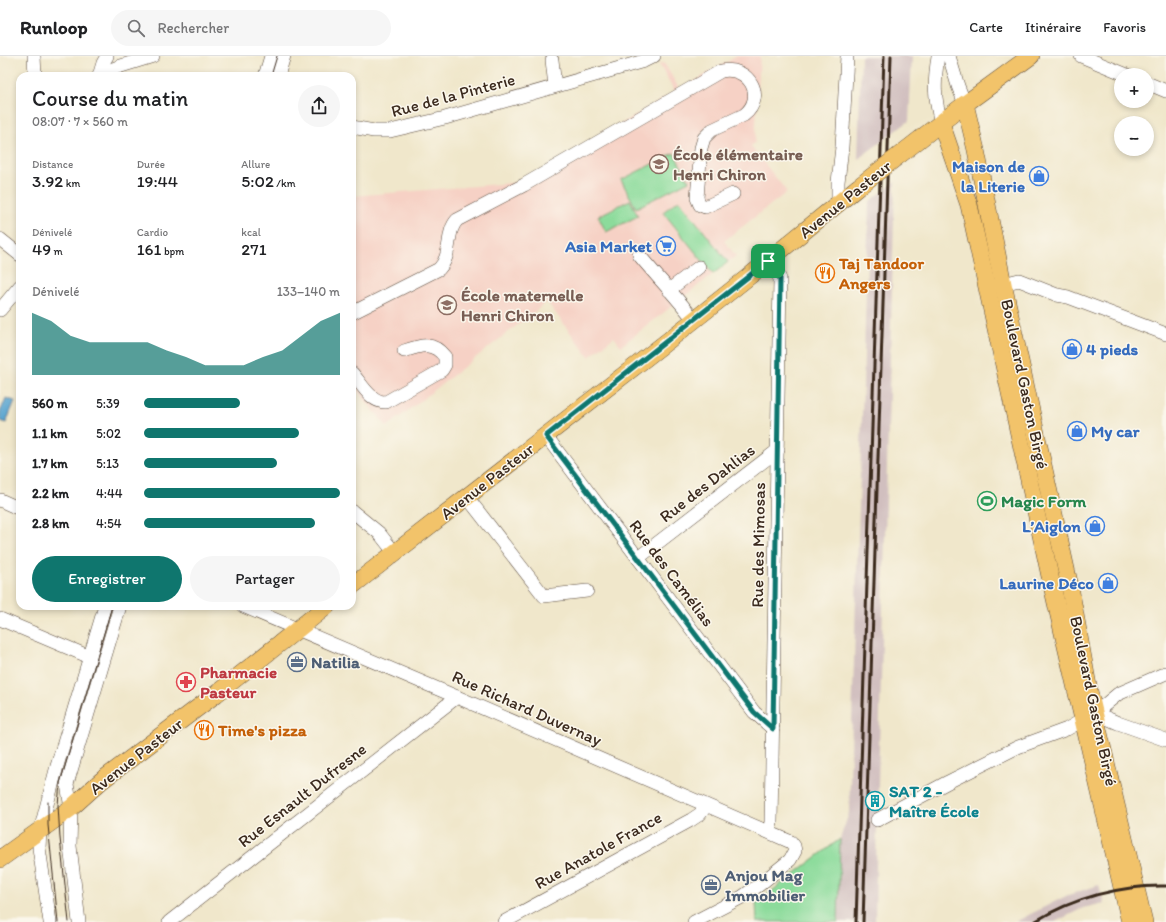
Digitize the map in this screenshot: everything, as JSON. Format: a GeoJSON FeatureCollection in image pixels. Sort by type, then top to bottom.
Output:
{"type":"FeatureCollection","features":[{"type":"Feature","properties":{"kind":"main road","name":"Avenue Pasteur"},"geometry":{"type":"LineString","coordinates":[[356,583],[694,320],[838,205],[857,188],[965,104],[1031,56]]}},
{"type":"Feature","properties":{"kind":"main road","name":"Boulevard Gaston Birgé"},"geometry":{"type":"LineString","coordinates":[[965,104],[976,150],[995,286],[1052,590],[1089,717],[1144,922]]}},
{"type":"Feature","properties":{"kind":"main road","name":"Boulevard Gaston Birgé"},"geometry":{"type":"LineString","coordinates":[[941,123],[995,286]]}},
{"type":"Feature","properties":{"kind":"main road","name":"Avenue Pasteur"},"geometry":{"type":"LineString","coordinates":[[0,860],[71,808],[101,781],[182,721],[322,610]]}},
{"type":"Feature","properties":{"kind":"main road","name":"Boulevard Gaston Birgé"},"geometry":{"type":"LineString","coordinates":[[1089,717],[1130,922]]}},
{"type":"Feature","properties":{"kind":"street"},"geometry":{"type":"LineString","coordinates":[[34,56],[35,72]]}},
{"type":"Feature","properties":{"kind":"street"},"geometry":{"type":"LineString","coordinates":[[100,72],[107,56]]}},
{"type":"Feature","properties":{"kind":"street"},"geometry":{"type":"LineString","coordinates":[[105,72],[118,66],[153,56]]}},
{"type":"Feature","properties":{"kind":"street"},"geometry":{"type":"LineString","coordinates":[[265,72],[271,56]]}},
{"type":"Feature","properties":{"kind":"street"},"geometry":{"type":"LineString","coordinates":[[279,72],[284,56]]}},
{"type":"Feature","properties":{"kind":"street","name":"Rue de la Pinterie"},"geometry":{"type":"LineString","coordinates":[[356,129],[374,131],[390,130],[445,118],[644,61],[654,56]]}},
{"type":"Feature","properties":{"kind":"street"},"geometry":{"type":"LineString","coordinates":[[838,205],[838,182],[842,147],[847,56]]}},
{"type":"Feature","properties":{"kind":"street"},"geometry":{"type":"LineString","coordinates":[[938,56],[935,94],[941,123]]}},
{"type":"Feature","properties":{"kind":"street"},"geometry":{"type":"LineString","coordinates":[[949,56],[965,104]]}},
{"type":"Feature","properties":{"kind":"street"},"geometry":{"type":"LineString","coordinates":[[1081,56],[1114,70]]}},
{"type":"Feature","properties":{"kind":"street"},"geometry":{"type":"LineString","coordinates":[[552,60],[555,86]]}},
{"type":"Feature","properties":{"kind":"street"},"geometry":{"type":"LineString","coordinates":[[356,311],[439,269],[445,261],[447,255],[452,227],[458,220],[524,185],[721,71],[728,70],[740,72],[750,80],[754,92],[753,104],[744,115],[712,130],[704,138],[701,148],[697,198],[700,205],[705,207],[733,194]]}},
{"type":"Feature","properties":{"kind":"street"},"geometry":{"type":"LineString","coordinates":[[1154,86],[1166,91]]}},
{"type":"Feature","properties":{"kind":"street"},"geometry":{"type":"LineString","coordinates":[[0,239],[16,252]]}},
{"type":"Feature","properties":{"kind":"street"},"geometry":{"type":"LineString","coordinates":[[639,255],[681,302],[694,320]]}},
{"type":"Feature","properties":{"kind":"street","name":"Rue des Mimosas"},"geometry":{"type":"LineString","coordinates":[[768,261],[776,270],[780,279],[773,729],[771,822],[769,832]]}},
{"type":"Feature","properties":{"kind":"street"},"geometry":{"type":"LineString","coordinates":[[669,290],[699,267]]}},
{"type":"Feature","properties":{"kind":"street"},"geometry":{"type":"LineString","coordinates":[[995,286],[1019,280],[1166,334]]}},
{"type":"Feature","properties":{"kind":"street"},"geometry":{"type":"LineString","coordinates":[[0,310],[16,291]]}},
{"type":"Feature","properties":{"kind":"street"},"geometry":{"type":"LineString","coordinates":[[356,378],[374,400],[381,403],[386,402],[442,370],[445,365],[445,357],[436,348],[423,345],[404,351]]}},
{"type":"Feature","properties":{"kind":"street","name":"Rue des Camélias"},"geometry":{"type":"LineString","coordinates":[[546,436],[754,712],[773,729]]}},
{"type":"Feature","properties":{"kind":"street","name":"Rue des Dahlias"},"geometry":{"type":"LineString","coordinates":[[638,558],[778,450]]}},
{"type":"Feature","properties":{"kind":"street"},"geometry":{"type":"LineString","coordinates":[[467,497],[544,596],[588,591]]}},
{"type":"Feature","properties":{"kind":"street"},"geometry":{"type":"LineString","coordinates":[[0,500],[16,506]]}},
{"type":"Feature","properties":{"kind":"street"},"geometry":{"type":"LineString","coordinates":[[356,514],[379,533],[394,552]]}},
{"type":"Feature","properties":{"kind":"street"},"geometry":{"type":"LineString","coordinates":[[50,922],[39,848],[40,831],[57,766],[104,610]]}},
{"type":"Feature","properties":{"kind":"street"},"geometry":{"type":"LineString","coordinates":[[79,922],[70,846],[71,808],[66,784],[119,610]]}},
{"type":"Feature","properties":{"kind":"street","name":"Rue Richard Duvernay"},"geometry":{"type":"LineString","coordinates":[[253,610],[769,832],[790,842],[794,846],[795,851],[790,860],[758,885],[742,896],[694,922]]}},
{"type":"Feature","properties":{"kind":"street"},"geometry":{"type":"LineString","coordinates":[[0,619],[90,656]]}},
{"type":"Feature","properties":{"kind":"street"},"geometry":{"type":"LineString","coordinates":[[876,820],[1018,747],[1067,729],[1089,717],[1118,694],[1166,673]]}},
{"type":"Feature","properties":{"kind":"street","name":"Rue Esnault Dufresne"},"geometry":{"type":"LineString","coordinates":[[169,922],[457,697]]}},
{"type":"Feature","properties":{"kind":"street"},"geometry":{"type":"LineString","coordinates":[[1089,717],[1118,723],[1166,740]]}},
{"type":"Feature","properties":{"kind":"street","name":"Rue Anatole France"},"geometry":{"type":"LineString","coordinates":[[504,922],[691,820],[700,814],[706,806]]}},
{"type":"Feature","properties":{"kind":"shaded area"},"geometry":{"type":"Polygon","coordinates":[[[737,56],[760,56],[755,142],[751,146],[787,192],[724,241],[736,256],[728,262],[679,200],[663,212],[713,274],[621,346],[614,337],[589,357],[547,302],[387,427],[356,389],[356,196],[523,182],[675,92],[659,64],[664,63],[680,90],[737,56]]]}},
{"type":"Feature","properties":{"kind":"shaded area"},"geometry":{"type":"Polygon","coordinates":[[[861,56],[912,56],[909,121],[858,159],[861,56]]]}},
{"type":"Feature","properties":{"kind":"shaded area"},"geometry":{"type":"Polygon","coordinates":[[[895,182],[875,922],[838,922],[840,839],[849,813],[869,202],[895,182]]]}},
{"type":"Feature","properties":{"kind":"shaded area"},"geometry":{"type":"Polygon","coordinates":[[[1099,885],[1104,903],[1083,908],[1055,922],[1015,922],[1068,895],[1099,885]]]}},
{"type":"Feature","properties":{"kind":"green space"},"geometry":{"type":"Polygon","coordinates":[[[674,153],[689,181],[636,208],[621,180],[674,153]]]}},
{"type":"Feature","properties":{"kind":"green space"},"geometry":{"type":"Polygon","coordinates":[[[630,200],[638,216],[606,232],[598,216],[630,200]]]}},
{"type":"Feature","properties":{"kind":"green space"},"geometry":{"type":"Polygon","coordinates":[[[679,200],[728,262],[713,274],[663,212],[679,200]]]}},
{"type":"Feature","properties":{"kind":"green space"},"geometry":{"type":"Polygon","coordinates":[[[840,839],[838,922],[757,922],[756,903],[840,839]]]}},
{"type":"Feature","properties":{"kind":"water"},"geometry":{"type":"Polygon","coordinates":[[[6,398],[15,401],[6,423],[0,421],[0,412],[6,398]]]}},
{"type":"Feature","properties":{"kind":"tram line"},"geometry":{"type":"LineString","coordinates":[[272,72],[277,56]]}},
{"type":"Feature","properties":{"kind":"tram line"},"geometry":{"type":"LineString","coordinates":[[69,922],[60,838],[58,805],[60,783],[111,610]]}},
{"type":"Feature","properties":{"kind":"tram line"},"geometry":{"type":"LineString","coordinates":[[48,802],[48,825],[58,922]]}},
{"type":"Feature","properties":{"kind":"railway"},"geometry":{"type":"LineString","coordinates":[[856,922],[884,56]]}},
{"type":"Feature","properties":{"kind":"railway"},"geometry":{"type":"LineString","coordinates":[[863,922],[891,56]]}},
{"type":"Feature","properties":{"kind":"railway"},"geometry":{"type":"LineString","coordinates":[[1034,922],[1065,906],[1097,895],[1131,888],[1166,886]]}},
{"type":"Feature","properties":{"kind":"place","name":"École élémentaire Henri Chiron"},"geometry":{"type":"Point","coordinates":[659,164]}},
{"type":"Feature","properties":{"kind":"place","name":"Maison de la Literie"},"geometry":{"type":"Point","coordinates":[1039,176]}},
{"type":"Feature","properties":{"kind":"place","name":"Asia Market"},"geometry":{"type":"Point","coordinates":[666,246]}},
{"type":"Feature","properties":{"kind":"place","name":"Taj Tandoor Angers"},"geometry":{"type":"Point","coordinates":[825,273]}},
{"type":"Feature","properties":{"kind":"place","name":"École maternelle Henri Chiron"},"geometry":{"type":"Point","coordinates":[447,305]}},
{"type":"Feature","properties":{"kind":"place","name":"4 pieds"},"geometry":{"type":"Point","coordinates":[1072,349]}},
{"type":"Feature","properties":{"kind":"place","name":"My car"},"geometry":{"type":"Point","coordinates":[1077,431]}},
{"type":"Feature","properties":{"kind":"place","name":"Magic Form"},"geometry":{"type":"Point","coordinates":[987,501]}},
{"type":"Feature","properties":{"kind":"place","name":"L’Aiglon"},"geometry":{"type":"Point","coordinates":[1095,526]}},
{"type":"Feature","properties":{"kind":"place","name":"Laurine Déco"},"geometry":{"type":"Point","coordinates":[1108,583]}},
{"type":"Feature","properties":{"kind":"place","name":"Natilia"},"geometry":{"type":"Point","coordinates":[297,662]}},
{"type":"Feature","properties":{"kind":"place","name":"Pharmacie Pasteur"},"geometry":{"type":"Point","coordinates":[186,682]}},
{"type":"Feature","properties":{"kind":"place","name":"Time's pizza"},"geometry":{"type":"Point","coordinates":[204,730]}},
{"type":"Feature","properties":{"kind":"place","name":"SAT 2 - Maître École"},"geometry":{"type":"Point","coordinates":[875,801]}},
{"type":"Feature","properties":{"kind":"place","name":"Anjou Mag Immobilier"},"geometry":{"type":"Point","coordinates":[711,885]}},
{"type":"Feature","properties":{"kind":"route"},"geometry":{"type":"LineString","coordinates":[[768,261],[776,270],[780,279],[773,729],[754,712],[546,436],[768,261]]}}]}
